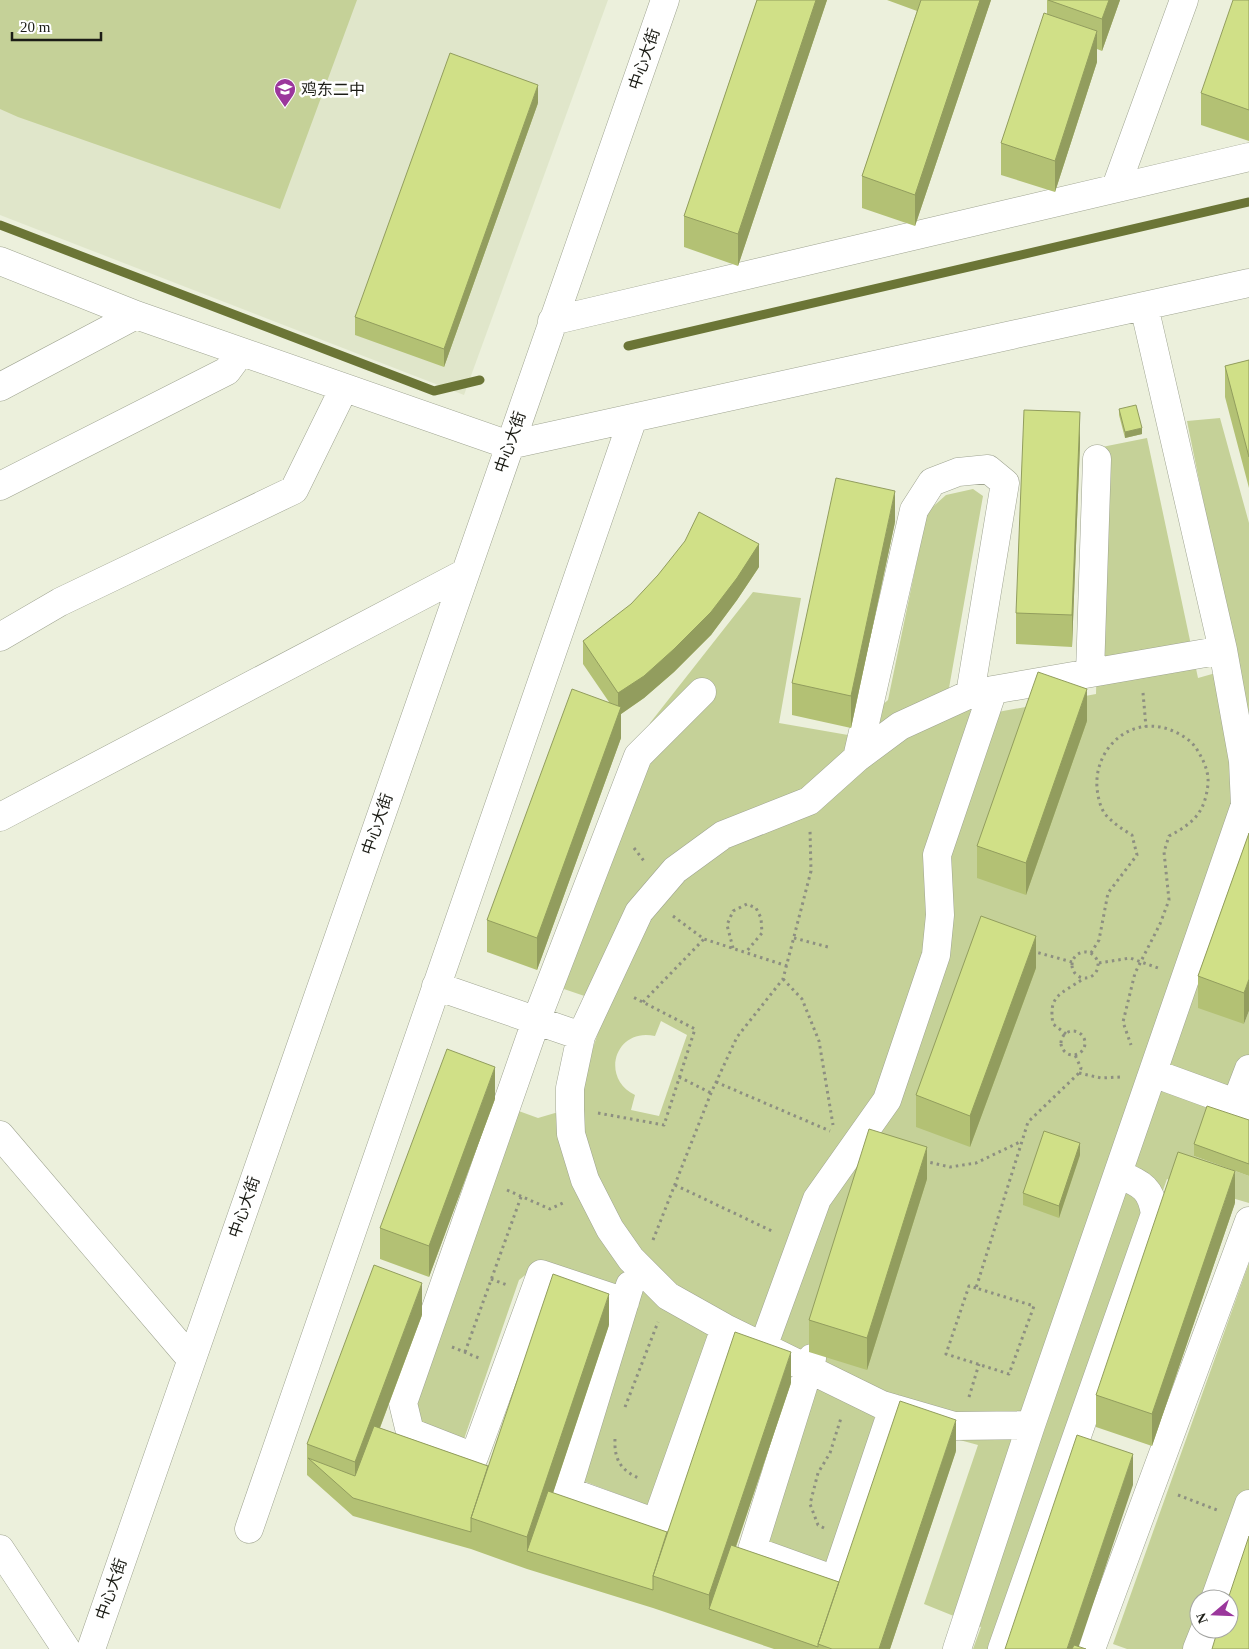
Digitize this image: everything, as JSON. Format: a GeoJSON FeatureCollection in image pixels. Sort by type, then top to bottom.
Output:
{"type":"FeatureCollection","features":[{"type":"Feature","properties":{"kind":"street","name":"中心大街"},"geometry":{"type":"LineString","coordinates":[[91,1649],[665,0]]}},
{"type":"Feature","properties":{"kind":"street"},"geometry":{"type":"LineString","coordinates":[[1116,187],[1184,0]]}},
{"type":"Feature","properties":{"kind":"street"},"geometry":{"type":"LineString","coordinates":[[552,321],[1249,157]]}},
{"type":"Feature","properties":{"kind":"street"},"geometry":{"type":"LineString","coordinates":[[0,261],[136,315],[509,445],[1249,283]]}},
{"type":"Feature","properties":{"kind":"street"},"geometry":{"type":"LineString","coordinates":[[957,1649],[1031,1425],[1245,805],[1243,761],[1223,650],[1144,306]]}},
{"type":"Feature","properties":{"kind":"street"},"geometry":{"type":"LineString","coordinates":[[0,387],[136,315]]}},
{"type":"Feature","properties":{"kind":"street"},"geometry":{"type":"LineString","coordinates":[[0,486],[227,371],[240,352]]}},
{"type":"Feature","properties":{"kind":"street"},"geometry":{"type":"LineString","coordinates":[[0,637],[60,602],[294,490],[344,388]]}},
{"type":"Feature","properties":{"kind":"street"},"geometry":{"type":"LineString","coordinates":[[249,1529],[633,418]]}},
{"type":"Feature","properties":{"kind":"street"},"geometry":{"type":"LineString","coordinates":[[1090,673],[1097,459]]}},
{"type":"Feature","properties":{"kind":"street"},"geometry":{"type":"LineString","coordinates":[[763,1347],[817,1199],[887,1100],[936,955],[940,915],[936,855],[982,692],[1005,483],[988,470],[958,472],[932,482],[914,510],[857,758]]}},
{"type":"Feature","properties":{"kind":"street"},"geometry":{"type":"LineString","coordinates":[[0,817],[465,572]]}},
{"type":"Feature","properties":{"kind":"street"},"geometry":{"type":"LineString","coordinates":[[1031,1425],[954,1426],[893,1408],[851,1389],[810,1363],[763,1347],[668,1296],[636,1265],[610,1229],[585,1180],[571,1134],[570,1109],[570,1088],[581,1036],[639,912],[675,870],[723,835],[809,801],[857,758],[900,726],[982,692],[1223,650]]}},
{"type":"Feature","properties":{"kind":"street"},"geometry":{"type":"LineString","coordinates":[[625,1302],[540,1274],[474,1457],[410,1432],[403,1403],[536,1021],[638,756],[702,692]]}},
{"type":"Feature","properties":{"kind":"street"},"geometry":{"type":"LineString","coordinates":[[436,986],[581,1036]]}},
{"type":"Feature","properties":{"kind":"street"},"geometry":{"type":"LineString","coordinates":[[1153,1073],[1242,1106],[1249,1069]]}},
{"type":"Feature","properties":{"kind":"street"},"geometry":{"type":"LineString","coordinates":[[0,1135],[191,1359]]}},
{"type":"Feature","properties":{"kind":"street"},"geometry":{"type":"LineString","coordinates":[[1002,1649],[1155,1214],[1153,1198],[1140,1184],[1118,1174]]}},
{"type":"Feature","properties":{"kind":"street"},"geometry":{"type":"LineString","coordinates":[[1091,1649],[1249,1221]]}},
{"type":"Feature","properties":{"kind":"street"},"geometry":{"type":"LineString","coordinates":[[636,1265],[567,1491],[656,1523],[725,1328]]}},
{"type":"Feature","properties":{"kind":"street"},"geometry":{"type":"LineString","coordinates":[[810,1363],[752,1550],[835,1580],[893,1408]]}},
{"type":"Feature","properties":{"kind":"street"},"geometry":{"type":"LineString","coordinates":[[1219,1589],[1246,1512]]}},
{"type":"Feature","properties":{"kind":"street"},"geometry":{"type":"LineString","coordinates":[[0,1550],[66,1649]]}},
{"type":"Feature","properties":{"kind":"path"},"geometry":{"type":"LineString","coordinates":[[1142,688],[1146,727]]}},
{"type":"Feature","properties":{"kind":"path"},"geometry":{"type":"LineString","coordinates":[[1090,953],[1099,940],[1108,893],[1136,855],[1132,835],[1116,826],[1104,812],[1098,796],[1096,778],[1100,760],[1110,745],[1123,734],[1140,727],[1159,726],[1177,732],[1192,743],[1203,759],[1208,777],[1206,796],[1199,813],[1186,827],[1170,836],[1164,852],[1169,900],[1160,924],[1135,973],[1122,1022],[1133,1049]]}},
{"type":"Feature","properties":{"kind":"path"},"geometry":{"type":"LineString","coordinates":[[636,1265],[649,1251],[711,1093],[737,1037],[783,978],[812,871],[809,801]]}},
{"type":"Feature","properties":{"kind":"path"},"geometry":{"type":"LineString","coordinates":[[613,820],[656,892],[704,939],[787,966]]}},
{"type":"Feature","properties":{"kind":"path"},"geometry":{"type":"LineString","coordinates":[[734,949],[727,925],[733,911],[747,904],[756,908],[761,918],[762,933],[745,952]]}},
{"type":"Feature","properties":{"kind":"path"},"geometry":{"type":"LineString","coordinates":[[794,938],[828,947]]}},
{"type":"Feature","properties":{"kind":"path"},"geometry":{"type":"LineString","coordinates":[[643,1002],[704,939]]}},
{"type":"Feature","properties":{"kind":"path"},"geometry":{"type":"LineString","coordinates":[[1025,948],[1072,962]]}},
{"type":"Feature","properties":{"kind":"path"},"geometry":{"type":"LineString","coordinates":[[1066,1034],[1053,1024],[1051,1010],[1054,999],[1083,978],[1095,975],[1098,962],[1094,955],[1082,952],[1072,962],[1073,970],[1083,978]]}},
{"type":"Feature","properties":{"kind":"path"},"geometry":{"type":"LineString","coordinates":[[1098,962],[1130,958],[1158,969]]}},
{"type":"Feature","properties":{"kind":"path"},"geometry":{"type":"LineString","coordinates":[[783,978],[802,999],[819,1041],[834,1133]]}},
{"type":"Feature","properties":{"kind":"path"},"geometry":{"type":"LineString","coordinates":[[570,1109],[664,1125],[694,1029],[606,983]]}},
{"type":"Feature","properties":{"kind":"path"},"geometry":{"type":"LineString","coordinates":[[1073,1031],[1081,1034],[1084,1049],[1075,1055],[1067,1054],[1062,1048],[1061,1040],[1066,1034],[1073,1031]]}},
{"type":"Feature","properties":{"kind":"path"},"geometry":{"type":"LineString","coordinates":[[976,1288],[1028,1122],[1079,1073],[1081,1068],[1075,1055]]}},
{"type":"Feature","properties":{"kind":"path"},"geometry":{"type":"LineString","coordinates":[[679,1077],[711,1093]]}},
{"type":"Feature","properties":{"kind":"path"},"geometry":{"type":"LineString","coordinates":[[481,1179],[550,1209],[591,1192]]}},
{"type":"Feature","properties":{"kind":"path"},"geometry":{"type":"LineString","coordinates":[[675,1185],[801,1244]]}},
{"type":"Feature","properties":{"kind":"path"},"geometry":{"type":"LineString","coordinates":[[465,1352],[521,1196]]}},
{"type":"Feature","properties":{"kind":"path"},"geometry":{"type":"LineString","coordinates":[[968,1286],[976,1288],[1034,1306],[1009,1374],[946,1354],[968,1286]]}},
{"type":"Feature","properties":{"kind":"path"},"geometry":{"type":"LineString","coordinates":[[622,1416],[668,1296]]}},
{"type":"Feature","properties":{"kind":"path"},"geometry":{"type":"LineString","coordinates":[[426,1337],[506,1368]]}},
{"type":"Feature","properties":{"kind":"path"},"geometry":{"type":"LineString","coordinates":[[967,1401],[979,1364]]}},
{"type":"Feature","properties":{"kind":"path"},"geometry":{"type":"LineString","coordinates":[[847,1544],[818,1524],[810,1504],[818,1473],[830,1453],[851,1389]]}},
{"type":"Feature","properties":{"kind":"path"},"geometry":{"type":"LineString","coordinates":[[615,1434],[614,1454],[628,1474],[667,1490]]}},
{"type":"Feature","properties":{"kind":"path"},"geometry":{"type":"LineString","coordinates":[[1152,1486],[1246,1512]]}},
{"type":"Feature","properties":{"kind":"shaded area","name":"鸡东二中"},"geometry":{"type":"Polygon","coordinates":[[[0,0],[608,0],[464,395],[0,215],[0,0]]]}},
{"type":"Feature","properties":{"kind":"green space"},"geometry":{"type":"Polygon","coordinates":[[[0,0],[357,0],[280,209],[0,109],[0,0]]]}},
{"type":"Feature","properties":{"kind":"green space"},"geometry":{"type":"Polygon","coordinates":[[[1220,418],[1249,523],[1249,865],[1244,1024],[1249,1011],[1249,1132],[1194,1156],[1249,1176],[1249,1203],[1167,1179],[1001,1649],[973,1649],[981,1627],[924,1604],[978,1445],[875,1417],[827,1571],[762,1548],[824,1368],[740,1325],[655,1508],[578,1479],[539,1264],[519,1280],[464,1439],[416,1426],[411,1404],[516,1110],[538,1118],[555,1113],[578,1118],[584,1074],[608,1004],[558,987],[644,761],[650,723],[753,592],[801,598],[779,723],[848,735],[888,700],[927,512],[946,495],[973,489],[983,496],[949,688],[976,716],[1096,694],[1102,447],[1147,438],[1198,678],[1237,667],[1187,421],[1220,418]],[[661,1021],[655,1036],[641,1035],[630,1039],[622,1046],[617,1055],[615,1066],[617,1077],[624,1087],[635,1095],[631,1110],[659,1116],[687,1035],[661,1021]]]}},
{"type":"Feature","properties":{"kind":"green space"},"geometry":{"type":"Polygon","coordinates":[[[1249,1263],[1249,1541],[1211,1589],[1189,1589],[1189,1638],[1185,1649],[1127,1649],[1113,1644],[1249,1263]]]}},
{"type":"Feature","properties":{"kind":"building"},"geometry":{"type":"Polygon","coordinates":[[[757,0],[816,0],[738,234],[684,216],[757,0]]]}},
{"type":"Feature","properties":{"kind":"building"},"geometry":{"type":"Polygon","coordinates":[[[921,0],[980,0],[915,195],[862,176],[921,0]]]}},
{"type":"Feature","properties":{"kind":"building"},"geometry":{"type":"Polygon","coordinates":[[[1048,0],[1109,0],[1102,19],[1048,0]]]}},
{"type":"Feature","properties":{"kind":"building"},"geometry":{"type":"Polygon","coordinates":[[[1233,0],[1249,0],[1249,110],[1201,93],[1233,0]]]}},
{"type":"Feature","properties":{"kind":"building"},"geometry":{"type":"Polygon","coordinates":[[[1044,13],[1097,31],[1055,161],[1001,143],[1044,13]]]}},
{"type":"Feature","properties":{"kind":"building"},"geometry":{"type":"Polygon","coordinates":[[[450,53],[538,85],[444,349],[355,317],[450,53]]]}},
{"type":"Feature","properties":{"kind":"building"},"geometry":{"type":"Polygon","coordinates":[[[1249,360],[1249,457],[1225,366],[1249,360]]]}},
{"type":"Feature","properties":{"kind":"building"},"geometry":{"type":"Polygon","coordinates":[[[1136,405],[1142,428],[1125,432],[1119,409],[1136,405]]]}},
{"type":"Feature","properties":{"kind":"building"},"geometry":{"type":"Polygon","coordinates":[[[1024,410],[1080,412],[1072,615],[1016,613],[1024,410]]]}},
{"type":"Feature","properties":{"kind":"building"},"geometry":{"type":"Polygon","coordinates":[[[836,478],[895,491],[851,696],[792,683],[836,478]]]}},
{"type":"Feature","properties":{"kind":"building"},"geometry":{"type":"Polygon","coordinates":[[[699,512],[759,544],[737,578],[711,612],[644,676],[618,693],[583,641],[631,604],[658,575],[685,541],[699,512]]]}},
{"type":"Feature","properties":{"kind":"building"},"geometry":{"type":"Polygon","coordinates":[[[1038,672],[1087,689],[1026,863],[977,846],[1038,672]]]}},
{"type":"Feature","properties":{"kind":"building"},"geometry":{"type":"Polygon","coordinates":[[[572,689],[621,707],[537,938],[487,920],[572,689]]]}},
{"type":"Feature","properties":{"kind":"building"},"geometry":{"type":"Polygon","coordinates":[[[1249,833],[1249,979],[1244,993],[1198,976],[1249,833]]]}},
{"type":"Feature","properties":{"kind":"building"},"geometry":{"type":"Polygon","coordinates":[[[981,916],[1036,936],[970,1116],[916,1095],[981,916]]]}},
{"type":"Feature","properties":{"kind":"building"},"geometry":{"type":"Polygon","coordinates":[[[447,1049],[495,1067],[429,1246],[380,1228],[447,1049]]]}},
{"type":"Feature","properties":{"kind":"building"},"geometry":{"type":"Polygon","coordinates":[[[1207,1106],[1249,1120],[1249,1164],[1194,1144],[1207,1106]]]}},
{"type":"Feature","properties":{"kind":"building"},"geometry":{"type":"Polygon","coordinates":[[[869,1129],[927,1147],[867,1338],[809,1320],[869,1129]]]}},
{"type":"Feature","properties":{"kind":"building"},"geometry":{"type":"Polygon","coordinates":[[[1044,1131],[1080,1143],[1059,1206],[1023,1193],[1044,1131]]]}},
{"type":"Feature","properties":{"kind":"building"},"geometry":{"type":"Polygon","coordinates":[[[1178,1152],[1235,1171],[1152,1414],[1096,1395],[1178,1152]]]}},
{"type":"Feature","properties":{"kind":"building"},"geometry":{"type":"Polygon","coordinates":[[[374,1265],[422,1283],[355,1462],[307,1444],[374,1265]]]}},
{"type":"Feature","properties":{"kind":"building"},"geometry":{"type":"Polygon","coordinates":[[[553,1274],[609,1294],[527,1537],[471,1518],[553,1274]]]}},
{"type":"Feature","properties":{"kind":"building"},"geometry":{"type":"Polygon","coordinates":[[[735,1332],[791,1352],[709,1595],[653,1576],[735,1332]]]}},
{"type":"Feature","properties":{"kind":"building"},"geometry":{"type":"Polygon","coordinates":[[[900,1401],[956,1420],[879,1649],[832,1649],[818,1644],[900,1401]]]}},
{"type":"Feature","properties":{"kind":"building"},"geometry":{"type":"Polygon","coordinates":[[[374,1426],[488,1466],[471,1518],[471,1532],[353,1498],[308,1458],[355,1476],[374,1426]]]}},
{"type":"Feature","properties":{"kind":"building"},"geometry":{"type":"Polygon","coordinates":[[[1077,1435],[1133,1454],[1067,1649],[1005,1649],[1077,1435]]]}},
{"type":"Feature","properties":{"kind":"building"},"geometry":{"type":"Polygon","coordinates":[[[548,1491],[667,1532],[653,1576],[653,1590],[527,1551],[548,1491]]]}},
{"type":"Feature","properties":{"kind":"building"},"geometry":{"type":"Polygon","coordinates":[[[1249,1536],[1249,1649],[1212,1649],[1215,1639],[1239,1639],[1239,1589],[1231,1589],[1249,1536]]]}},
{"type":"Feature","properties":{"kind":"building"},"geometry":{"type":"Polygon","coordinates":[[[731,1545],[839,1582],[818,1647],[709,1609],[731,1545]]]}},
{"type":"Feature","properties":{"kind":"building"},"geometry":{"type":"Polygon","coordinates":[[[1074,1645],[1086,1649],[1072,1649],[1074,1645]]]}},
{"type":"Feature","properties":{"kind":"waterway"},"geometry":{"type":"LineString","coordinates":[[628,346],[1249,202]]}},
{"type":"Feature","properties":{"kind":"waterway"},"geometry":{"type":"LineString","coordinates":[[0,225],[434,391],[480,380]]}},
{"type":"Feature","properties":{"kind":"place","name":"鸡东二中"},"geometry":{"type":"Point","coordinates":[285,108]}}]}
